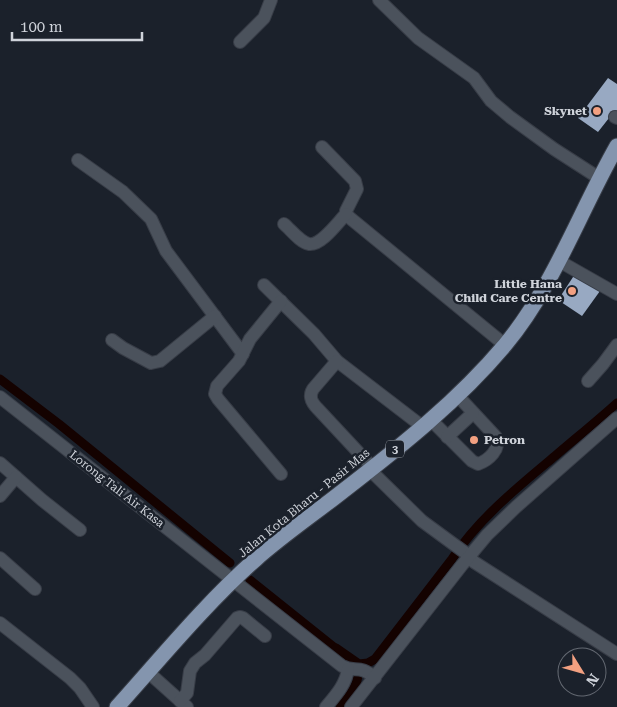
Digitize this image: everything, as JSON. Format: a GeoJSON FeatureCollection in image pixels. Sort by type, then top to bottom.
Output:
{"type":"FeatureCollection","features":[{"type":"Feature","properties":{"kind":"highway","name":"Jalan Kota Bharu - Pasir Mas"},"geometry":{"type":"LineString","coordinates":[[116,707],[234,580],[278,541],[427,423],[505,345],[527,317],[560,261],[599,178],[616,149]]}},
{"type":"Feature","properties":{"kind":"street"},"geometry":{"type":"LineString","coordinates":[[240,42],[264,18],[271,0]]}},
{"type":"Feature","properties":{"kind":"street"},"geometry":{"type":"LineString","coordinates":[[381,1],[418,38],[474,78],[491,101],[510,117],[554,149],[599,178]]}},
{"type":"Feature","properties":{"kind":"street"},"geometry":{"type":"LineString","coordinates":[[284,224],[304,242],[311,244],[317,243],[323,238],[346,214],[356,189],[355,182],[322,147]]}},
{"type":"Feature","properties":{"kind":"street"},"geometry":{"type":"LineString","coordinates":[[78,160],[123,192],[150,219],[166,251],[243,354]]}},
{"type":"Feature","properties":{"kind":"street"},"geometry":{"type":"LineString","coordinates":[[346,214],[505,345]]}},
{"type":"Feature","properties":{"kind":"street"},"geometry":{"type":"LineString","coordinates":[[560,261],[617,294]]}},
{"type":"Feature","properties":{"kind":"street"},"geometry":{"type":"LineString","coordinates":[[264,285],[282,301],[338,360],[447,437],[472,461],[478,464],[484,462],[496,449],[498,443],[496,437],[457,395]]}},
{"type":"Feature","properties":{"kind":"street"},"geometry":{"type":"LineString","coordinates":[[280,474],[215,394],[217,386],[234,367],[256,331],[282,301]]}},
{"type":"Feature","properties":{"kind":"street"},"geometry":{"type":"LineString","coordinates":[[112,340],[151,363],[160,361],[215,316]]}},
{"type":"Feature","properties":{"kind":"street"},"geometry":{"type":"LineString","coordinates":[[588,381],[617,345]]}},
{"type":"Feature","properties":{"kind":"street"},"geometry":{"type":"LineString","coordinates":[[338,360],[313,389],[310,398],[371,469],[422,521],[482,567],[617,654]]}},
{"type":"Feature","properties":{"kind":"street","name":"Lorong Tali Air Kasa"},"geometry":{"type":"LineString","coordinates":[[0,397],[348,669]]}},
{"type":"Feature","properties":{"kind":"street"},"geometry":{"type":"LineString","coordinates":[[447,437],[473,413]]}},
{"type":"Feature","properties":{"kind":"street"},"geometry":{"type":"LineString","coordinates":[[351,707],[370,674],[464,552],[487,536],[516,507],[617,418]]}},
{"type":"Feature","properties":{"kind":"street"},"geometry":{"type":"LineString","coordinates":[[0,463],[80,530]]}},
{"type":"Feature","properties":{"kind":"street"},"geometry":{"type":"LineString","coordinates":[[0,496],[16,477]]}},
{"type":"Feature","properties":{"kind":"street"},"geometry":{"type":"LineString","coordinates":[[0,558],[35,589]]}},
{"type":"Feature","properties":{"kind":"street"},"geometry":{"type":"LineString","coordinates":[[148,672],[184,704],[190,671],[236,618],[243,618],[265,636]]}},
{"type":"Feature","properties":{"kind":"street"},"geometry":{"type":"LineString","coordinates":[[0,623],[70,678],[80,688],[93,707]]}},
{"type":"Feature","properties":{"kind":"street"},"geometry":{"type":"LineString","coordinates":[[326,707],[342,686],[348,669],[370,674]]}},
{"type":"Feature","properties":{"kind":"building"},"geometry":{"type":"Polygon","coordinates":[[[608,78],[617,84],[617,110],[598,132],[578,118],[608,78]]]}},
{"type":"Feature","properties":{"kind":"building"},"geometry":{"type":"Polygon","coordinates":[[[575,274],[600,291],[582,316],[558,300],[575,274]]]}},
{"type":"Feature","properties":{"kind":"waterway"},"geometry":{"type":"LineString","coordinates":[[0,379],[59,424],[230,563]]}},
{"type":"Feature","properties":{"kind":"waterway"},"geometry":{"type":"LineString","coordinates":[[336,648],[359,664],[368,663],[375,659],[474,530],[513,491],[617,403]]}},
{"type":"Feature","properties":{"kind":"waterway"},"geometry":{"type":"LineString","coordinates":[[250,580],[340,652]]}},
{"type":"Feature","properties":{"kind":"waterway"},"geometry":{"type":"LineString","coordinates":[[340,707],[355,686],[358,671]]}},
{"type":"Feature","properties":{"kind":"place","name":"Skynet"},"geometry":{"type":"Point","coordinates":[597,111]}},
{"type":"Feature","properties":{"kind":"place","name":"Little Hana Child Care Centre"},"geometry":{"type":"Point","coordinates":[572,291]}},
{"type":"Feature","properties":{"kind":"place","name":"Petron"},"geometry":{"type":"Point","coordinates":[474,440]}}]}
